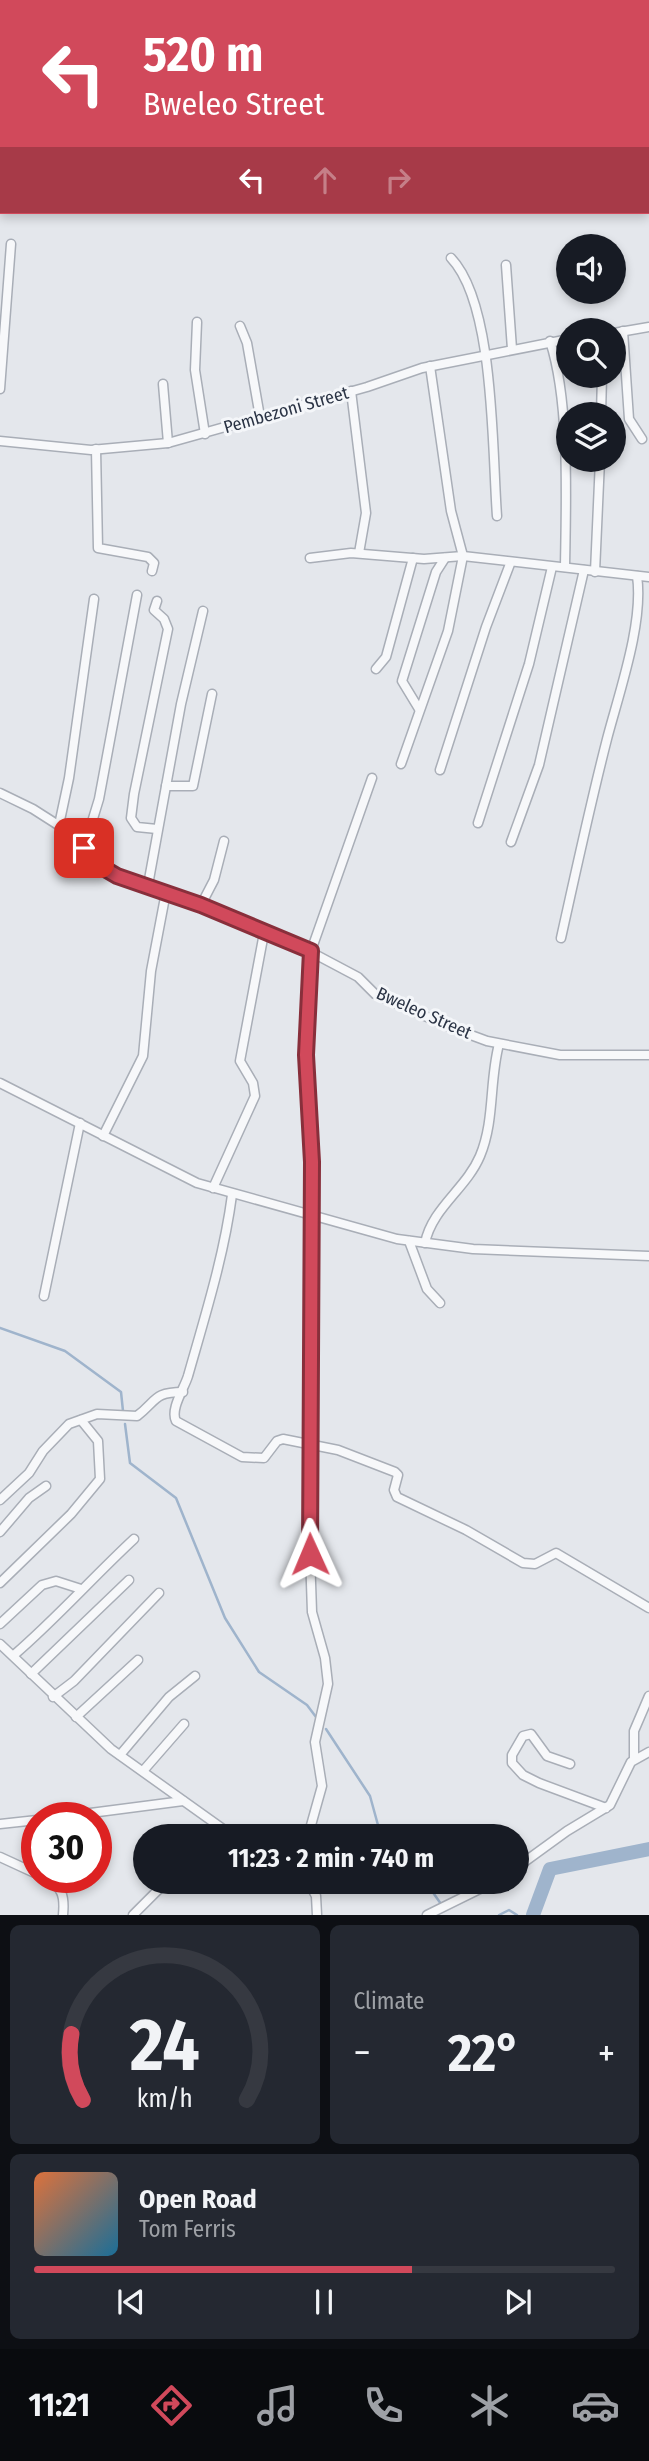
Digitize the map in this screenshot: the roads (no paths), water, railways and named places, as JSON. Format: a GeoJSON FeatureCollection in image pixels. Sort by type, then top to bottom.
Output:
{"type":"FeatureCollection","features":[{"type":"Feature","properties":{"kind":"street"},"geometry":{"type":"LineString","coordinates":[[0,389],[11,244]]}},
{"type":"Feature","properties":{"kind":"street"},"geometry":{"type":"LineString","coordinates":[[451,258],[473,294],[485,354],[497,516]]}},
{"type":"Feature","properties":{"kind":"street"},"geometry":{"type":"LineString","coordinates":[[506,265],[512,349]]}},
{"type":"Feature","properties":{"kind":"street"},"geometry":{"type":"LineString","coordinates":[[197,322],[195,370],[205,434]]}},
{"type":"Feature","properties":{"kind":"street"},"geometry":{"type":"LineString","coordinates":[[240,326],[247,343],[260,417]]}},
{"type":"Feature","properties":{"kind":"street"},"geometry":{"type":"LineString","coordinates":[[626,331],[649,327]]}},
{"type":"Feature","properties":{"kind":"street","name":"Pembezoni Street"},"geometry":{"type":"LineString","coordinates":[[0,442],[96,449],[168,443],[430,366],[556,340]]}},
{"type":"Feature","properties":{"kind":"street"},"geometry":{"type":"LineString","coordinates":[[550,341],[559,391],[566,474],[565,567]]}},
{"type":"Feature","properties":{"kind":"street"},"geometry":{"type":"LineString","coordinates":[[401,764],[448,631],[463,556],[449,501],[430,366]]}},
{"type":"Feature","properties":{"kind":"street"},"geometry":{"type":"LineString","coordinates":[[163,384],[168,443]]}},
{"type":"Feature","properties":{"kind":"street"},"geometry":{"type":"LineString","coordinates":[[625,388],[629,419],[642,439]]}},
{"type":"Feature","properties":{"kind":"street"},"geometry":{"type":"LineString","coordinates":[[351,391],[366,513],[359,553]]}},
{"type":"Feature","properties":{"kind":"street"},"geometry":{"type":"LineString","coordinates":[[96,449],[98,548],[148,557],[154,563],[152,571]]}},
{"type":"Feature","properties":{"kind":"street"},"geometry":{"type":"LineString","coordinates":[[595,572],[599,472]]}},
{"type":"Feature","properties":{"kind":"street"},"geometry":{"type":"LineString","coordinates":[[310,558],[359,553],[413,558],[463,556],[510,564],[565,567],[649,577]]}},
{"type":"Feature","properties":{"kind":"street"},"geometry":{"type":"LineString","coordinates":[[376,670],[386,657],[413,558]]}},
{"type":"Feature","properties":{"kind":"street"},"geometry":{"type":"LineString","coordinates":[[419,709],[402,681],[436,572],[445,558]]}},
{"type":"Feature","properties":{"kind":"street"},"geometry":{"type":"LineString","coordinates":[[440,769],[486,627],[510,564]]}},
{"type":"Feature","properties":{"kind":"street"},"geometry":{"type":"LineString","coordinates":[[478,823],[529,664],[552,567]]}},
{"type":"Feature","properties":{"kind":"street"},"geometry":{"type":"LineString","coordinates":[[511,842],[539,765],[584,570]]}},
{"type":"Feature","properties":{"kind":"street"},"geometry":{"type":"LineString","coordinates":[[561,938],[578,856],[621,691],[638,607],[637,576]]}},
{"type":"Feature","properties":{"kind":"street"},"geometry":{"type":"LineString","coordinates":[[84,848],[99,799],[137,595]]}},
{"type":"Feature","properties":{"kind":"street"},"geometry":{"type":"LineString","coordinates":[[59,825],[69,778],[94,599]]}},
{"type":"Feature","properties":{"kind":"street"},"geometry":{"type":"LineString","coordinates":[[157,601],[155,610],[164,619],[168,629],[137,776],[131,818],[132,824],[137,827],[157,829]]}},
{"type":"Feature","properties":{"kind":"street"},"geometry":{"type":"LineString","coordinates":[[148,885],[181,704],[203,611]]}},
{"type":"Feature","properties":{"kind":"street"},"geometry":{"type":"LineString","coordinates":[[166,786],[193,786],[212,694]]}},
{"type":"Feature","properties":{"kind":"street"},"geometry":{"type":"LineString","coordinates":[[311,1824],[322,1786],[315,1742],[328,1684],[326,1658],[312,1612],[309,1498],[312,1443],[309,1215],[312,1162],[306,1055],[311,951],[372,778]]}},
{"type":"Feature","properties":{"kind":"street","name":"Bweleo Street"},"geometry":{"type":"LineString","coordinates":[[0,793],[59,825],[108,871],[201,905],[311,951],[358,977],[376,994],[452,1028],[499,1044],[560,1055],[649,1055]]}},
{"type":"Feature","properties":{"kind":"street"},"geometry":{"type":"LineString","coordinates":[[201,905],[214,880],[224,841]]}},
{"type":"Feature","properties":{"kind":"street"},"geometry":{"type":"LineString","coordinates":[[103,1136],[143,1056],[151,971],[166,892]]}},
{"type":"Feature","properties":{"kind":"street"},"geometry":{"type":"LineString","coordinates":[[213,1188],[255,1096],[253,1083],[240,1061],[264,933]]}},
{"type":"Feature","properties":{"kind":"street"},"geometry":{"type":"LineString","coordinates":[[425,1243],[430,1223],[468,1179],[485,1142],[499,1044]]}},
{"type":"Feature","properties":{"kind":"street"},"geometry":{"type":"LineString","coordinates":[[0,1083],[103,1136],[232,1195],[409,1241],[473,1249],[649,1256]]}},
{"type":"Feature","properties":{"kind":"street"},"geometry":{"type":"LineString","coordinates":[[44,1296],[80,1123]]}},
{"type":"Feature","properties":{"kind":"street"},"geometry":{"type":"LineString","coordinates":[[232,1195],[222,1253],[183,1392],[174,1412],[176,1421],[242,1457],[264,1458],[277,1441],[284,1439],[312,1443],[395,1472],[398,1475],[394,1490],[397,1497],[466,1530],[523,1563],[535,1564],[556,1553],[649,1608]]}},
{"type":"Feature","properties":{"kind":"street"},"geometry":{"type":"LineString","coordinates":[[409,1241],[427,1289],[440,1303]]}},
{"type":"Feature","properties":{"kind":"street"},"geometry":{"type":"LineString","coordinates":[[0,1500],[29,1473],[43,1451],[65,1427],[97,1414],[137,1416],[158,1395],[165,1392],[183,1392]]}},
{"type":"Feature","properties":{"kind":"street"},"geometry":{"type":"LineString","coordinates":[[0,1583],[71,1514],[100,1479],[98,1441],[81,1420]]}},
{"type":"Feature","properties":{"kind":"street"},"geometry":{"type":"LineString","coordinates":[[0,1532],[29,1498],[46,1486]]}},
{"type":"Feature","properties":{"kind":"street"},"geometry":{"type":"LineString","coordinates":[[14,1655],[44,1630],[81,1589],[134,1539]]}},
{"type":"Feature","properties":{"kind":"street"},"geometry":{"type":"LineString","coordinates":[[31,1674],[130,1580]]}},
{"type":"Feature","properties":{"kind":"street"},"geometry":{"type":"LineString","coordinates":[[0,1624],[42,1585],[56,1581],[81,1589]]}},
{"type":"Feature","properties":{"kind":"street"},"geometry":{"type":"LineString","coordinates":[[53,1697],[74,1681],[159,1593]]}},
{"type":"Feature","properties":{"kind":"street"},"geometry":{"type":"LineString","coordinates":[[0,1644],[14,1655],[53,1697],[120,1755],[210,1824]]}},
{"type":"Feature","properties":{"kind":"street"},"geometry":{"type":"LineString","coordinates":[[76,1717],[138,1660]]}},
{"type":"Feature","properties":{"kind":"street"},"geometry":{"type":"LineString","coordinates":[[120,1755],[169,1697],[195,1676]]}},
{"type":"Feature","properties":{"kind":"street"},"geometry":{"type":"LineString","coordinates":[[529,1859],[614,1800],[634,1759],[634,1731],[649,1696]]}},
{"type":"Feature","properties":{"kind":"street"},"geometry":{"type":"LineString","coordinates":[[143,1772],[184,1724]]}},
{"type":"Feature","properties":{"kind":"street"},"geometry":{"type":"LineString","coordinates":[[570,1764],[547,1756],[531,1734],[523,1737],[512,1755],[512,1763],[523,1775],[606,1808]]}},
{"type":"Feature","properties":{"kind":"street"},"geometry":{"type":"LineString","coordinates":[[634,1759],[649,1752]]}},
{"type":"Feature","properties":{"kind":"street"},"geometry":{"type":"LineString","coordinates":[[112,1810],[183,1801]]}},
{"type":"Feature","properties":{"kind":"street"},"geometry":{"type":"LineString","coordinates":[[0,1824],[21,1822]]}},
{"type":"Feature","properties":{"kind":"street"},"geometry":{"type":"LineString","coordinates":[[0,1857],[21,1867]]}},
{"type":"Feature","properties":{"kind":"street"},"geometry":{"type":"LineString","coordinates":[[62,1893],[63,1915]]}},
{"type":"Feature","properties":{"kind":"street"},"geometry":{"type":"LineString","coordinates":[[133,1915],[154,1894]]}},
{"type":"Feature","properties":{"kind":"street"},"geometry":{"type":"LineString","coordinates":[[315,1894],[317,1915]]}},
{"type":"Feature","properties":{"kind":"street"},"geometry":{"type":"LineString","coordinates":[[427,1915],[470,1894]]}},
{"type":"Feature","properties":{"kind":"waterway"},"geometry":{"type":"LineString","coordinates":[[0,1328],[65,1351],[121,1392],[123,1411]]}},
{"type":"Feature","properties":{"kind":"waterway"},"geometry":{"type":"LineString","coordinates":[[125,1424],[130,1463],[176,1498],[225,1618],[259,1672],[307,1705],[316,1717]]}},
{"type":"Feature","properties":{"kind":"waterway"},"geometry":{"type":"LineString","coordinates":[[326,1729],[370,1796],[378,1824]]}},
{"type":"Feature","properties":{"kind":"waterway"},"geometry":{"type":"LineString","coordinates":[[533,1915],[550,1869],[649,1849]]}},
{"type":"Feature","properties":{"kind":"waterway"},"geometry":{"type":"LineString","coordinates":[[434,1894],[441,1904]]}},
{"type":"Feature","properties":{"kind":"waterway"},"geometry":{"type":"LineString","coordinates":[[499,1915],[509,1910],[517,1915]]}}]}
